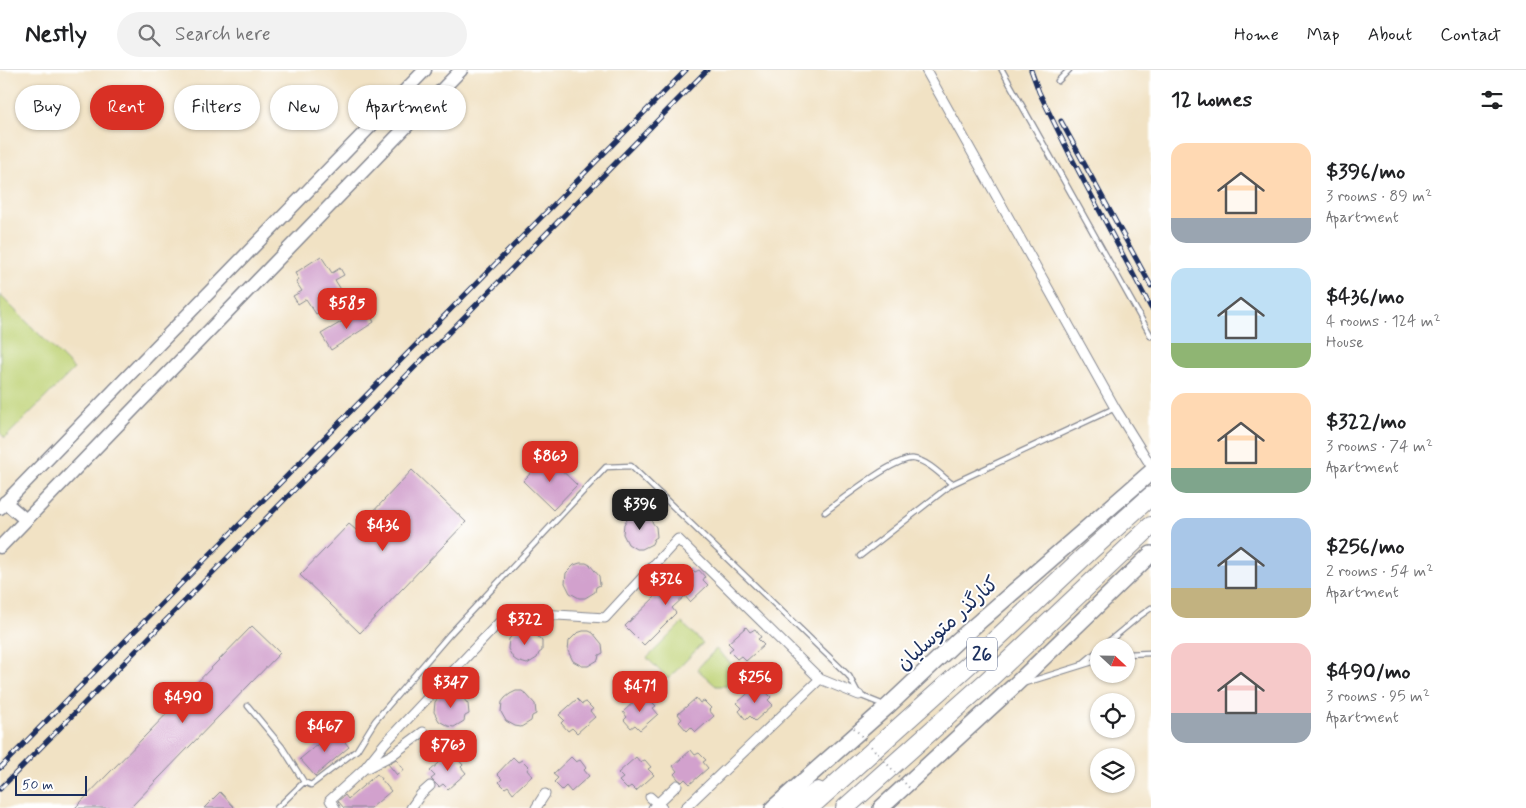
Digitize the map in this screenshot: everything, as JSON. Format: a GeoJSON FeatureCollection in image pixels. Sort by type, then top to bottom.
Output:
{"type":"FeatureCollection","features":[{"type":"Feature","properties":{"kind":"highway","name":"26"},"geometry":{"type":"LineString","coordinates":[[810,808],[974,660],[1151,496]]}},
{"type":"Feature","properties":{"kind":"highway"},"geometry":{"type":"LineString","coordinates":[[845,808],[987,681],[1151,526]]}},
{"type":"Feature","properties":{"kind":"highway"},"geometry":{"type":"LineString","coordinates":[[793,808],[858,765]]}},
{"type":"Feature","properties":{"kind":"main road","name":"کنارگذر متوسلیان"},"geometry":{"type":"LineString","coordinates":[[773,808],[887,707],[957,641],[1151,472]]}},
{"type":"Feature","properties":{"kind":"main road"},"geometry":{"type":"LineString","coordinates":[[881,808],[1014,686],[1151,554]]}},
{"type":"Feature","properties":{"kind":"street"},"geometry":{"type":"LineString","coordinates":[[411,85],[425,70]]}},
{"type":"Feature","properties":{"kind":"street"},"geometry":{"type":"LineString","coordinates":[[446,85],[460,70]]}},
{"type":"Feature","properties":{"kind":"street"},"geometry":{"type":"LineString","coordinates":[[926,70],[1114,408],[1151,466]]}},
{"type":"Feature","properties":{"kind":"street"},"geometry":{"type":"LineString","coordinates":[[26,520],[3,505],[367,130]]}},
{"type":"Feature","properties":{"kind":"street"},"geometry":{"type":"LineString","coordinates":[[0,547],[402,130]]}},
{"type":"Feature","properties":{"kind":"street"},"geometry":{"type":"LineString","coordinates":[[335,808],[330,800],[364,769],[385,743],[509,612],[605,618],[678,539],[820,679],[858,695]]}},
{"type":"Feature","properties":{"kind":"street"},"geometry":{"type":"LineString","coordinates":[[685,808],[820,679]]}},
{"type":"Feature","properties":{"kind":"street"},"geometry":{"type":"LineString","coordinates":[[364,769],[392,755],[423,732]]}},
{"type":"Feature","properties":{"kind":"street"},"geometry":{"type":"LineString","coordinates":[[650,797],[658,807],[677,785]]}},
{"type":"Feature","properties":{"kind":"street"},"geometry":{"type":"LineString","coordinates":[[411,808],[421,794],[430,786]]}},
{"type":"Feature","properties":{"kind":"street"},"geometry":{"type":"LineString","coordinates":[[536,808],[544,794]]}},
{"type":"Feature","properties":{"kind":"lane"},"geometry":{"type":"LineString","coordinates":[[1002,70],[1151,336]]}},
{"type":"Feature","properties":{"kind":"lane"},"geometry":{"type":"LineString","coordinates":[[1058,81],[1069,70]]}},
{"type":"Feature","properties":{"kind":"lane"},"geometry":{"type":"LineString","coordinates":[[860,556],[952,484],[1114,408]]}},
{"type":"Feature","properties":{"kind":"lane"},"geometry":{"type":"LineString","coordinates":[[826,512],[890,467],[913,458],[934,469],[952,484]]}},
{"type":"Feature","properties":{"kind":"lane"},"geometry":{"type":"LineString","coordinates":[[248,706],[282,747],[304,782],[311,785],[357,750],[375,721],[449,635],[606,467],[631,466],[849,676],[858,695],[887,707]]}},
{"type":"Feature","properties":{"kind":"lane"},"geometry":{"type":"LineString","coordinates":[[1113,638],[1151,608]]}},
{"type":"Feature","properties":{"kind":"lane"},"geometry":{"type":"LineString","coordinates":[[1135,653],[1151,653]]}},
{"type":"Feature","properties":{"kind":"lane"},"geometry":{"type":"LineString","coordinates":[[1080,667],[1090,658]]}},
{"type":"Feature","properties":{"kind":"lane"},"geometry":{"type":"LineString","coordinates":[[1014,686],[1090,663]]}},
{"type":"Feature","properties":{"kind":"lane"},"geometry":{"type":"LineString","coordinates":[[277,808],[304,782]]}},
{"type":"Feature","properties":{"kind":"path"},"geometry":{"type":"LineString","coordinates":[[854,728],[914,793]]}},
{"type":"Feature","properties":{"kind":"green space"},"geometry":{"type":"Polygon","coordinates":[[[0,295],[74,369],[5,438],[0,433],[0,295]]]}},
{"type":"Feature","properties":{"kind":"green space"},"geometry":{"type":"Polygon","coordinates":[[[682,623],[703,643],[668,679],[647,658],[682,623]]]}},
{"type":"Feature","properties":{"kind":"green space"},"geometry":{"type":"Polygon","coordinates":[[[716,649],[740,672],[727,686],[716,686],[697,669],[716,649]]]}},
{"type":"Feature","properties":{"kind":"building"},"geometry":{"type":"Polygon","coordinates":[[[321,256],[332,273],[340,268],[344,275],[335,280],[345,296],[316,314],[306,299],[298,304],[293,296],[302,291],[296,282],[299,280],[295,273],[321,256]]]}},
{"type":"Feature","properties":{"kind":"building"},"geometry":{"type":"Polygon","coordinates":[[[367,310],[374,322],[331,350],[321,334],[343,321],[345,324],[367,310]]]}},
{"type":"Feature","properties":{"kind":"building"},"geometry":{"type":"Polygon","coordinates":[[[547,456],[577,485],[553,510],[523,481],[547,456]]]}},
{"type":"Feature","properties":{"kind":"building"},"geometry":{"type":"Polygon","coordinates":[[[412,470],[466,522],[360,633],[300,575],[349,524],[356,530],[412,470]]]}},
{"type":"Feature","properties":{"kind":"building"},"geometry":{"type":"Polygon","coordinates":[[[637,514],[647,516],[656,527],[657,537],[652,544],[642,549],[636,549],[628,544],[623,534],[626,521],[631,516],[637,514]]]}},
{"type":"Feature","properties":{"kind":"building"},"geometry":{"type":"Polygon","coordinates":[[[580,563],[590,565],[599,576],[600,585],[596,587],[595,592],[585,598],[579,598],[570,593],[565,583],[566,573],[574,565],[580,563]]]}},
{"type":"Feature","properties":{"kind":"building"},"geometry":{"type":"Polygon","coordinates":[[[690,567],[695,572],[699,570],[705,577],[703,580],[708,585],[690,602],[685,596],[672,608],[676,613],[644,645],[625,626],[658,594],[664,600],[677,588],[672,583],[690,567]]]}},
{"type":"Feature","properties":{"kind":"building"},"geometry":{"type":"Polygon","coordinates":[[[252,626],[280,653],[130,808],[75,808],[252,626]]]}},
{"type":"Feature","properties":{"kind":"building"},"geometry":{"type":"Polygon","coordinates":[[[746,627],[750,632],[755,629],[761,637],[758,639],[764,645],[746,661],[741,656],[737,659],[729,651],[733,648],[728,643],[746,627]]]}},
{"type":"Feature","properties":{"kind":"building"},"geometry":{"type":"Polygon","coordinates":[[[522,628],[532,630],[542,641],[542,651],[537,658],[527,664],[513,658],[508,649],[509,639],[516,631],[522,628]]]}},
{"type":"Feature","properties":{"kind":"building"},"geometry":{"type":"Polygon","coordinates":[[[583,631],[593,633],[602,644],[603,653],[599,655],[598,660],[588,666],[582,666],[573,661],[568,651],[569,641],[577,633],[583,631]]]}},
{"type":"Feature","properties":{"kind":"building"},"geometry":{"type":"Polygon","coordinates":[[[755,687],[760,692],[764,690],[771,697],[768,700],[773,705],[755,721],[750,716],[746,720],[739,711],[742,708],[737,703],[755,687]]]}},
{"type":"Feature","properties":{"kind":"building"},"geometry":{"type":"Polygon","coordinates":[[[449,691],[459,693],[468,704],[469,714],[465,716],[464,721],[454,727],[439,721],[434,712],[435,702],[449,691]]]}},
{"type":"Feature","properties":{"kind":"building"},"geometry":{"type":"Polygon","coordinates":[[[516,691],[522,691],[535,704],[536,714],[532,716],[531,721],[521,727],[506,721],[501,712],[502,702],[516,691]]]}},
{"type":"Feature","properties":{"kind":"building"},"geometry":{"type":"Polygon","coordinates":[[[640,696],[645,701],[649,699],[656,706],[653,708],[658,714],[640,730],[635,725],[631,728],[624,720],[627,717],[623,712],[640,696]]]}},
{"type":"Feature","properties":{"kind":"building"},"geometry":{"type":"Polygon","coordinates":[[[696,698],[700,703],[704,701],[711,708],[709,710],[714,716],[696,732],[691,727],[687,731],[679,722],[682,719],[678,714],[696,698]]]}},
{"type":"Feature","properties":{"kind":"building"},"geometry":{"type":"Polygon","coordinates":[[[577,699],[582,704],[586,702],[593,709],[590,711],[595,717],[577,733],[572,728],[568,731],[561,723],[564,720],[559,715],[577,699]]]}},
{"type":"Feature","properties":{"kind":"building"},"geometry":{"type":"Polygon","coordinates":[[[335,730],[349,747],[315,776],[300,759],[335,730]]]}},
{"type":"Feature","properties":{"kind":"building"},"geometry":{"type":"Polygon","coordinates":[[[691,750],[695,755],[699,753],[706,760],[703,762],[708,768],[690,784],[685,779],[682,782],[678,779],[674,774],[677,771],[673,766],[691,750]]]}},
{"type":"Feature","properties":{"kind":"building"},"geometry":{"type":"Polygon","coordinates":[[[448,755],[453,760],[457,758],[463,765],[461,767],[466,773],[448,789],[443,784],[439,787],[431,779],[435,776],[430,771],[448,755]]]}},
{"type":"Feature","properties":{"kind":"building"},"geometry":{"type":"Polygon","coordinates":[[[513,757],[518,762],[522,760],[529,767],[527,770],[532,776],[513,793],[508,786],[505,788],[499,782],[502,779],[497,774],[513,757]]]}},
{"type":"Feature","properties":{"kind":"building"},"geometry":{"type":"Polygon","coordinates":[[[571,757],[576,762],[580,760],[589,776],[571,792],[566,786],[562,790],[554,782],[558,778],[553,774],[571,757]]]}},
{"type":"Feature","properties":{"kind":"building"},"geometry":{"type":"Polygon","coordinates":[[[636,757],[640,762],[645,760],[651,767],[648,769],[654,775],[636,791],[631,786],[627,789],[619,781],[623,778],[618,773],[636,757]]]}},
{"type":"Feature","properties":{"kind":"building"},"geometry":{"type":"Polygon","coordinates":[[[396,759],[404,770],[397,775],[388,764],[396,759]]]}},
{"type":"Feature","properties":{"kind":"building"},"geometry":{"type":"Polygon","coordinates":[[[377,774],[391,791],[371,808],[344,808],[338,801],[345,795],[348,799],[377,774]]]}},
{"type":"Feature","properties":{"kind":"building"},"geometry":{"type":"Polygon","coordinates":[[[220,792],[235,808],[204,808],[220,792]]]}},
{"type":"Feature","properties":{"kind":"railway"},"geometry":{"type":"LineString","coordinates":[[0,768],[686,70]]}},
{"type":"Feature","properties":{"kind":"railway"},"geometry":{"type":"LineString","coordinates":[[0,789],[707,70]]}},
{"type":"Feature","properties":{"kind":"railway"},"geometry":{"type":"LineString","coordinates":[[1031,70],[1039,92],[1069,153],[1151,308]]}},
{"type":"Feature","properties":{"kind":"railway"},"geometry":{"type":"LineString","coordinates":[[1061,121],[1151,286]]}}]}
